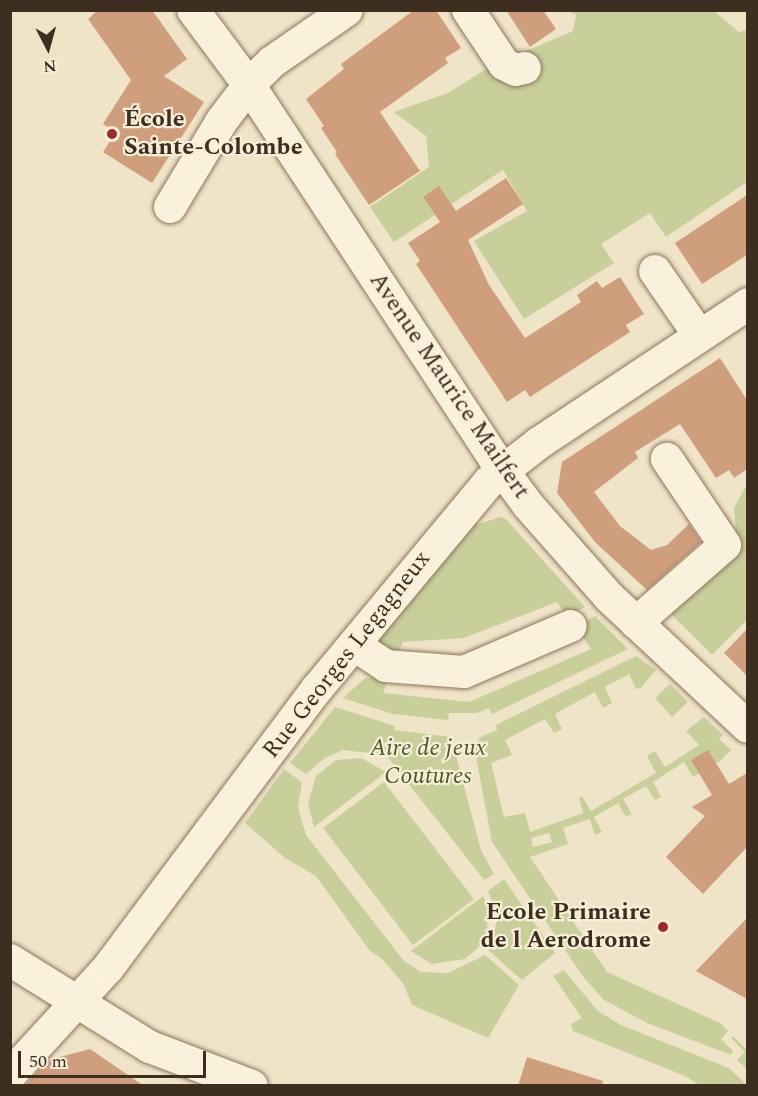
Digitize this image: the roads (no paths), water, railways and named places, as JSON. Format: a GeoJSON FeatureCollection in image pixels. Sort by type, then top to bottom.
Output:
{"type":"FeatureCollection","features":[{"type":"Feature","properties":{"kind":"street","name":"Avenue Maurice Mailfert"},"geometry":{"type":"LineString","coordinates":[[192,10],[249,85],[502,470],[602,589],[747,727]]}},
{"type":"Feature","properties":{"kind":"street"},"geometry":{"type":"LineString","coordinates":[[170,207],[221,122],[249,85],[272,62],[347,10]]}},
{"type":"Feature","properties":{"kind":"street"},"geometry":{"type":"LineString","coordinates":[[462,17],[504,64],[516,70],[525,68]]}},
{"type":"Feature","properties":{"kind":"street"},"geometry":{"type":"LineString","coordinates":[[656,271],[699,335]]}},
{"type":"Feature","properties":{"kind":"street","name":"Rue Georges Legagneux"},"geometry":{"type":"LineString","coordinates":[[10,1075],[80,1001],[354,645],[467,504],[502,470],[747,304]]}},
{"type":"Feature","properties":{"kind":"street"},"geometry":{"type":"LineString","coordinates":[[636,623],[725,545],[667,459]]}},
{"type":"Feature","properties":{"kind":"street"},"geometry":{"type":"LineString","coordinates":[[354,645],[386,666],[464,672],[571,626]]}},
{"type":"Feature","properties":{"kind":"street"},"geometry":{"type":"LineString","coordinates":[[10,960],[80,1001],[150,1047],[252,1086]]}},
{"type":"Feature","properties":{"kind":"street"},"geometry":{"type":"LineString","coordinates":[[10,1080],[17,1086]]}},
{"type":"Feature","properties":{"kind":"place","name":"École Sainte-Colombe"},"geometry":{"type":"Point","coordinates":[112,134]}},
{"type":"Feature","properties":{"kind":"place","name":"Ecole Primaire de l Aerodrome"},"geometry":{"type":"Point","coordinates":[663,927]}},
{"type":"Feature","properties":{"kind":"park label","name":"Aire de jeux Coutures"},"geometry":{"type":"Point","coordinates":[428,763]}}]}
